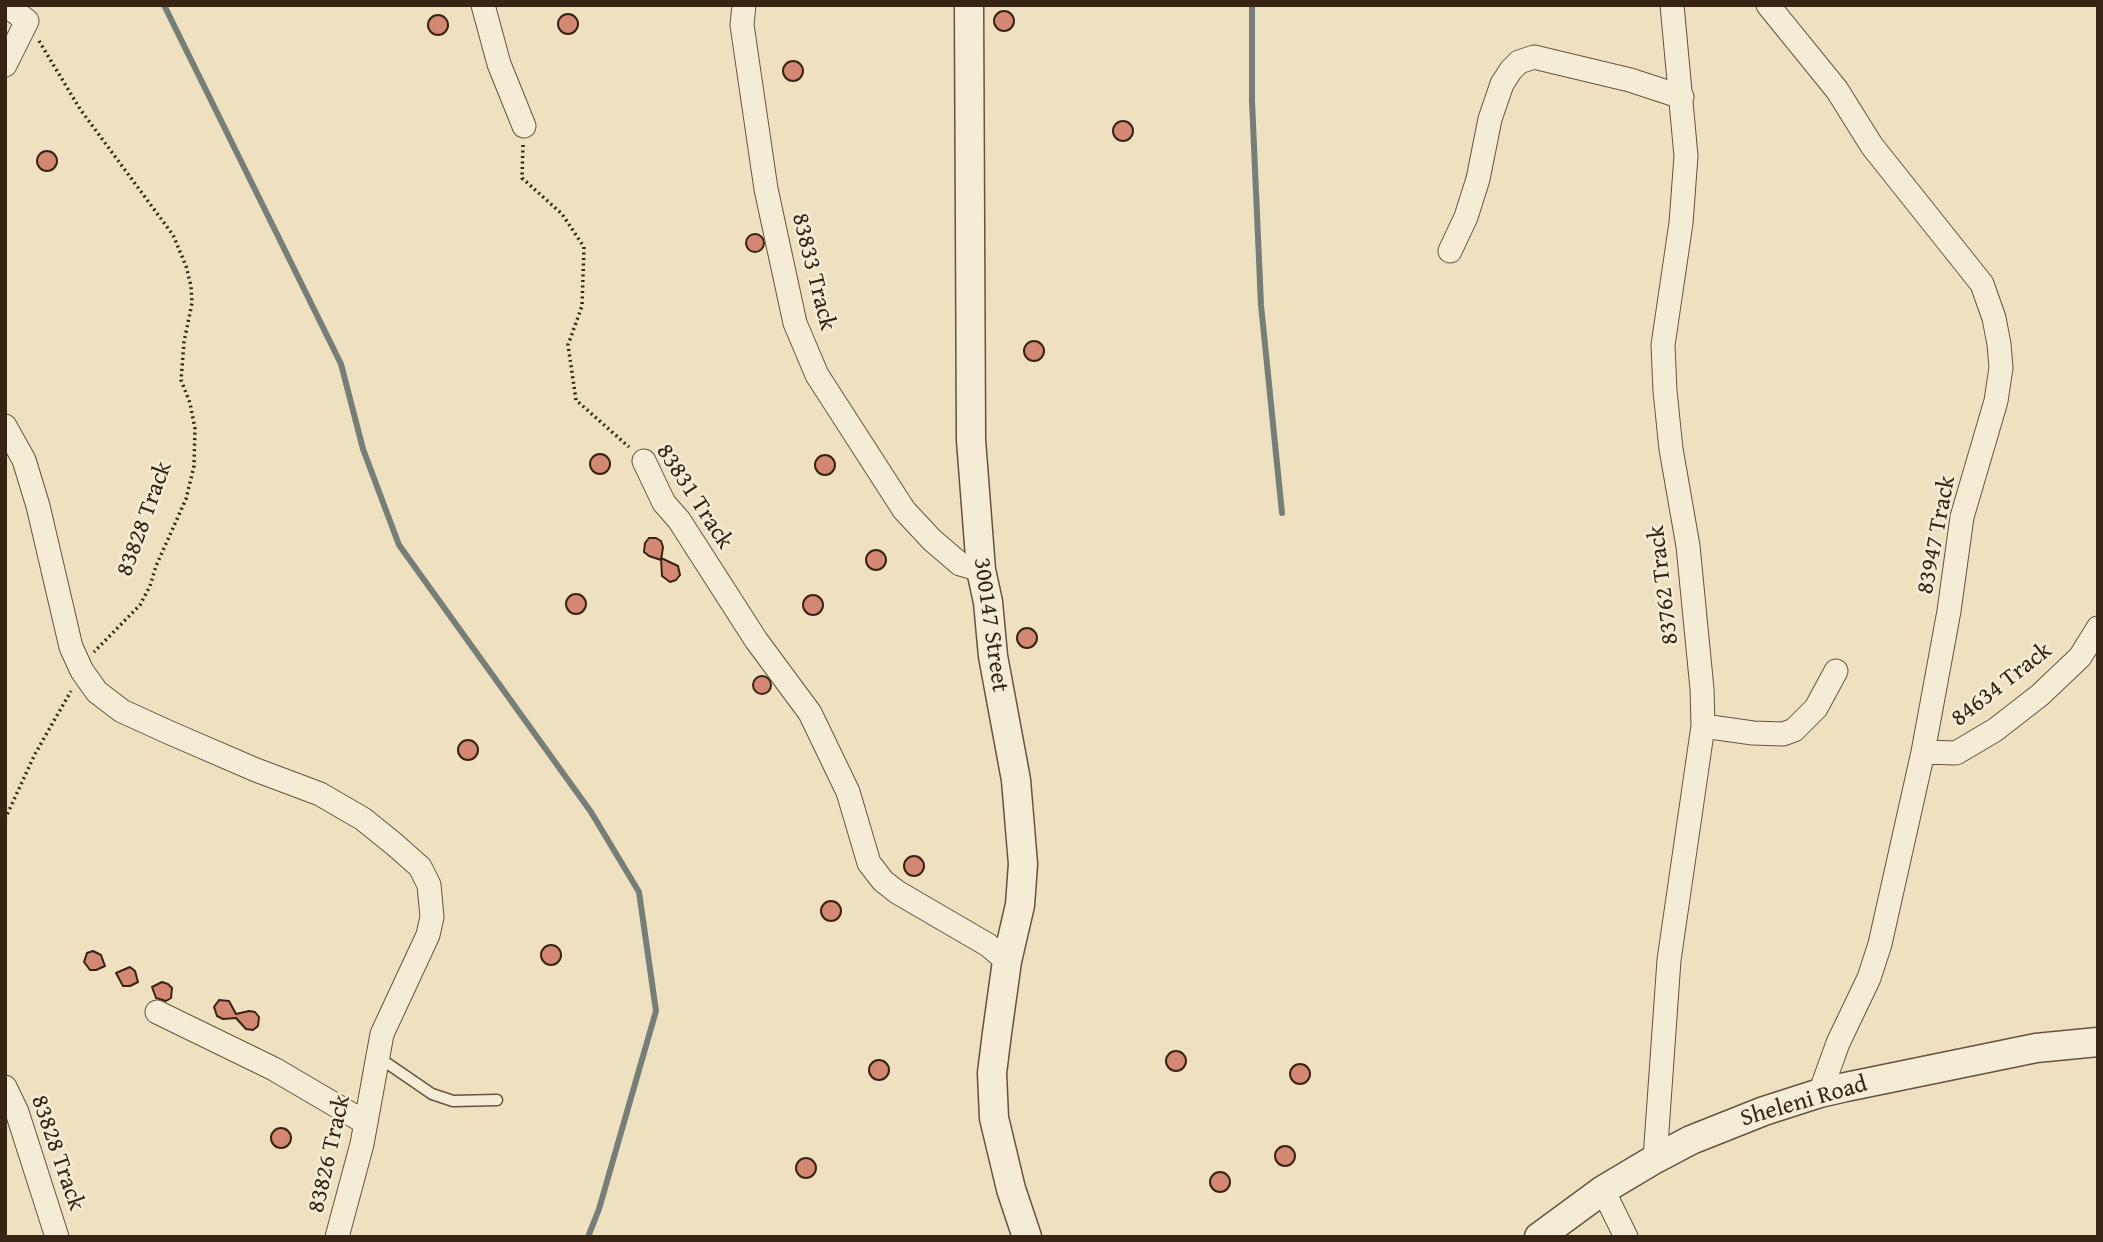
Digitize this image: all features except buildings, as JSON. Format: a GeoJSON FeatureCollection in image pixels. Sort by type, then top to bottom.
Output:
{"type":"FeatureCollection","features":[{"type":"Feature","properties":{"kind":"street"},"geometry":{"type":"LineString","coordinates":[[5,65],[27,21],[6,5]]}},
{"type":"Feature","properties":{"kind":"street"},"geometry":{"type":"LineString","coordinates":[[483,5],[499,64],[524,126]]}},
{"type":"Feature","properties":{"kind":"street","name":"83833 Track"},"geometry":{"type":"LineString","coordinates":[[744,5],[742,25],[766,189],[794,323],[817,375],[904,510],[932,540],[960,564],[981,570]]}},
{"type":"Feature","properties":{"kind":"street","name":"300147 Street"},"geometry":{"type":"LineString","coordinates":[[969,5],[971,440],[981,570],[988,602],[993,656],[1016,780],[1023,864],[1020,905],[1007,961],[992,1073],[994,1118],[1011,1188],[1027,1237]]}},
{"type":"Feature","properties":{"kind":"street","name":"83762 Track"},"geometry":{"type":"LineString","coordinates":[[1655,1159],[1669,960],[1703,726],[1695,610],[1688,546],[1671,449],[1663,345],[1681,223],[1686,156],[1672,5]]}},
{"type":"Feature","properties":{"kind":"street","name":"83947 Track"},"geometry":{"type":"LineString","coordinates":[[1768,5],[1837,90],[1872,146],[1982,284],[1994,318],[2001,368],[1996,401],[1962,517],[1949,611],[1923,752],[1880,944],[1869,978],[1838,1043],[1820,1093]]}},
{"type":"Feature","properties":{"kind":"street"},"geometry":{"type":"LineString","coordinates":[[1450,251],[1466,217],[1478,179],[1490,119],[1502,84],[1519,62],[1534,57],[1630,80],[1682,97]]}},
{"type":"Feature","properties":{"kind":"street","name":"83826 Track"},"geometry":{"type":"LineString","coordinates":[[5,426],[24,460],[38,506],[71,647],[82,671],[97,692],[122,711],[256,770],[320,794],[363,820],[420,867],[429,885],[432,917],[428,935],[382,1034],[366,1123],[337,1237]]}},
{"type":"Feature","properties":{"kind":"street","name":"83831 Track"},"geometry":{"type":"LineString","coordinates":[[644,461],[664,503],[679,520],[755,640],[810,713],[848,792],[869,863],[883,881],[897,892],[988,945],[1007,961]]}},
{"type":"Feature","properties":{"kind":"street","name":"84634 Track"},"geometry":{"type":"LineString","coordinates":[[1923,752],[1956,753],[1995,730],[2040,695],[2080,657],[2098,628]]}},
{"type":"Feature","properties":{"kind":"street"},"geometry":{"type":"LineString","coordinates":[[1703,726],[1753,733],[1783,734],[1794,730],[1816,708],[1836,671]]}},
{"type":"Feature","properties":{"kind":"street"},"geometry":{"type":"LineString","coordinates":[[156,1012],[274,1069],[366,1123]]}},
{"type":"Feature","properties":{"kind":"street","name":"Sheleni Road"},"geometry":{"type":"LineString","coordinates":[[1539,1237],[1603,1190],[1655,1159],[1691,1140],[1764,1111],[1820,1093],[2036,1048],[2098,1042]]}},
{"type":"Feature","properties":{"kind":"street","name":"83828 Track"},"geometry":{"type":"LineString","coordinates":[[5,1087],[18,1112],[57,1237]]}},
{"type":"Feature","properties":{"kind":"street"},"geometry":{"type":"LineString","coordinates":[[1603,1190],[1626,1237]]}},
{"type":"Feature","properties":{"kind":"lane"},"geometry":{"type":"LineString","coordinates":[[378,1057],[432,1094],[453,1101],[497,1100]]}},
{"type":"Feature","properties":{"kind":"path","name":"83828 Track"},"geometry":{"type":"LineString","coordinates":[[5,819],[35,754],[92,654],[140,605],[186,499],[194,466],[195,429],[190,403],[181,380],[184,342],[192,303],[186,266],[173,235],[80,108],[27,21]]}},
{"type":"Feature","properties":{"kind":"path","name":"83831 Track"},"geometry":{"type":"LineString","coordinates":[[524,126],[522,178],[562,214],[584,247],[582,306],[568,345],[576,400],[644,461]]}},
{"type":"Feature","properties":{"kind":"waterway"},"geometry":{"type":"LineString","coordinates":[[164,5],[341,364],[363,449],[399,545],[591,812],[639,892],[656,1011],[599,1209],[588,1237]]}},
{"type":"Feature","properties":{"kind":"waterway"},"geometry":{"type":"LineString","coordinates":[[1252,5],[1252,101],[1261,305],[1282,513]]}}]}
